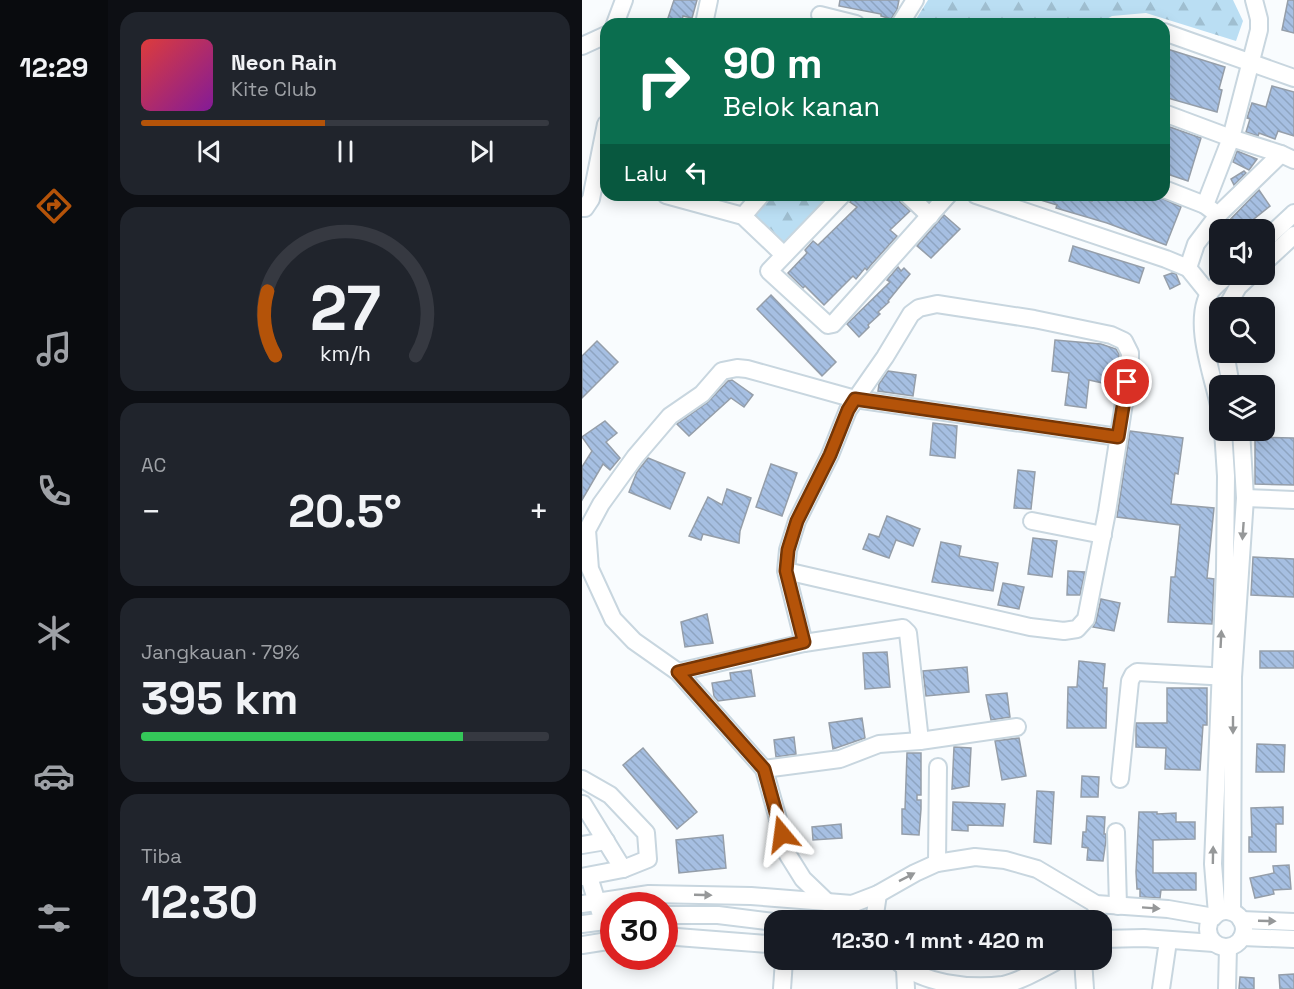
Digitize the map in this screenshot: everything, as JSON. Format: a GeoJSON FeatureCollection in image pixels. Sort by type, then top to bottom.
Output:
{"type":"FeatureCollection","features":[{"type":"Feature","properties":{"kind":"street"},"geometry":{"type":"LineString","coordinates":[[617,18],[624,0]]}},
{"type":"Feature","properties":{"kind":"street"},"geometry":{"type":"LineString","coordinates":[[705,18],[709,0]]}},
{"type":"Feature","properties":{"kind":"street"},"geometry":{"type":"LineString","coordinates":[[904,18],[915,0]]}},
{"type":"Feature","properties":{"kind":"street"},"geometry":{"type":"LineString","coordinates":[[1188,268],[1211,210],[1251,63],[1259,30],[1259,19],[1254,0]]}},
{"type":"Feature","properties":{"kind":"street"},"geometry":{"type":"LineString","coordinates":[[820,15],[832,18]]}},
{"type":"Feature","properties":{"kind":"street"},"geometry":{"type":"LineString","coordinates":[[1170,34],[1294,78]]}},
{"type":"Feature","properties":{"kind":"street"},"geometry":{"type":"LineString","coordinates":[[582,46],[600,37]]}},
{"type":"Feature","properties":{"kind":"street"},"geometry":{"type":"LineString","coordinates":[[1170,115],[1288,157]]}},
{"type":"Feature","properties":{"kind":"street"},"geometry":{"type":"LineString","coordinates":[[1211,210],[1288,157]]}},
{"type":"Feature","properties":{"kind":"street"},"geometry":{"type":"LineString","coordinates":[[582,208],[585,208],[591,199],[600,176]]}},
{"type":"Feature","properties":{"kind":"street"},"geometry":{"type":"LineString","coordinates":[[1170,192],[1211,210]]}},
{"type":"Feature","properties":{"kind":"street"},"geometry":{"type":"LineString","coordinates":[[685,201],[748,221],[779,250]]}},
{"type":"Feature","properties":{"kind":"street"},"geometry":{"type":"LineString","coordinates":[[748,221],[758,201]]}},
{"type":"Feature","properties":{"kind":"street"},"geometry":{"type":"LineString","coordinates":[[835,201],[779,250],[768,273],[830,325],[943,201]]}},
{"type":"Feature","properties":{"kind":"street"},"geometry":{"type":"LineString","coordinates":[[914,201],[930,216]]}},
{"type":"Feature","properties":{"kind":"street"},"geometry":{"type":"LineString","coordinates":[[994,201],[1188,268],[1209,294]]}},
{"type":"Feature","properties":{"kind":"street"},"geometry":{"type":"LineString","coordinates":[[1275,231],[1294,213]]}},
{"type":"Feature","properties":{"kind":"street"},"geometry":{"type":"LineString","coordinates":[[1275,253],[1294,235]]}},
{"type":"Feature","properties":{"kind":"street"},"geometry":{"type":"LineString","coordinates":[[1212,375],[1204,342],[1202,320],[1209,294],[1218,285]]}},
{"type":"Feature","properties":{"kind":"street"},"geometry":{"type":"LineString","coordinates":[[786,571],[1030,627],[1071,631],[1077,629],[1086,620],[1103,535],[1130,364],[1130,353],[1124,340],[1111,335],[1034,319],[947,305],[926,305],[911,314],[885,357],[848,410],[830,455],[797,521],[788,550],[786,571],[804,642]]}},
{"type":"Feature","properties":{"kind":"street"},"geometry":{"type":"LineString","coordinates":[[820,902],[788,855],[764,769],[678,672],[634,641],[613,618],[590,569],[584,530],[651,436],[670,416],[702,394],[722,371],[738,368],[855,399],[1118,437]]}},
{"type":"Feature","properties":{"kind":"street"},"geometry":{"type":"LineString","coordinates":[[1224,441],[1227,476],[1226,916]]}},
{"type":"Feature","properties":{"kind":"street"},"geometry":{"type":"LineString","coordinates":[[1226,677],[1245,498],[1242,441]]}},
{"type":"Feature","properties":{"kind":"street"},"geometry":{"type":"LineString","coordinates":[[1245,498],[1294,500]]}},
{"type":"Feature","properties":{"kind":"street"},"geometry":{"type":"LineString","coordinates":[[1032,521],[1103,535]]}},
{"type":"Feature","properties":{"kind":"street"},"geometry":{"type":"LineString","coordinates":[[678,672],[804,642],[903,628],[906,629],[920,741]]}},
{"type":"Feature","properties":{"kind":"street"},"geometry":{"type":"LineString","coordinates":[[1120,779],[1130,681],[1133,675],[1137,672],[1226,677]]}},
{"type":"Feature","properties":{"kind":"street"},"geometry":{"type":"LineString","coordinates":[[764,769],[840,759],[866,751],[879,744],[920,741],[1017,727]]}},
{"type":"Feature","properties":{"kind":"street"},"geometry":{"type":"LineString","coordinates":[[937,863],[938,767]]}},
{"type":"Feature","properties":{"kind":"street"},"geometry":{"type":"LineString","coordinates":[[582,779],[610,795],[646,833],[648,859],[623,869],[586,877],[590,903],[649,894],[751,896],[852,904],[878,894],[937,863],[975,858],[1005,860],[1037,869],[1096,904],[1294,922]]}},
{"type":"Feature","properties":{"kind":"street"},"geometry":{"type":"LineString","coordinates":[[610,795],[583,804],[623,869]]}},
{"type":"Feature","properties":{"kind":"street"},"geometry":{"type":"LineString","coordinates":[[1116,832],[1118,906]]}},
{"type":"Feature","properties":{"kind":"street"},"geometry":{"type":"LineString","coordinates":[[582,845],[606,841]]}},
{"type":"Feature","properties":{"kind":"street"},"geometry":{"type":"LineString","coordinates":[[876,910],[878,894]]}},
{"type":"Feature","properties":{"kind":"street"},"geometry":{"type":"LineString","coordinates":[[751,896],[751,919]]}},
{"type":"Feature","properties":{"kind":"street"},"geometry":{"type":"LineString","coordinates":[[1096,904],[1097,910]]}},
{"type":"Feature","properties":{"kind":"street"},"geometry":{"type":"LineString","coordinates":[[678,915],[718,915],[764,921]]}},
{"type":"Feature","properties":{"kind":"street"},"geometry":{"type":"LineString","coordinates":[[1226,916],[1208,927],[1208,933],[1228,942]]}},
{"type":"Feature","properties":{"kind":"street"},"geometry":{"type":"LineString","coordinates":[[1226,916],[1244,925],[1228,942],[1227,989]]}},
{"type":"Feature","properties":{"kind":"street"},"geometry":{"type":"LineString","coordinates":[[582,924],[600,921]]}},
{"type":"Feature","properties":{"kind":"street"},"geometry":{"type":"LineString","coordinates":[[678,937],[764,944]]}},
{"type":"Feature","properties":{"kind":"street"},"geometry":{"type":"LineString","coordinates":[[1112,939],[1228,942],[1294,939]]}},
{"type":"Feature","properties":{"kind":"street"},"geometry":{"type":"LineString","coordinates":[[1161,989],[1168,940]]}},
{"type":"Feature","properties":{"kind":"street"},"geometry":{"type":"LineString","coordinates":[[582,945],[600,942]]}},
{"type":"Feature","properties":{"kind":"street"},"geometry":{"type":"LineString","coordinates":[[782,989],[783,970]]}},
{"type":"Feature","properties":{"kind":"street"},"geometry":{"type":"LineString","coordinates":[[902,970],[906,989]]}},
{"type":"Feature","properties":{"kind":"street"},"geometry":{"type":"LineString","coordinates":[[914,970],[954,985],[978,987],[1005,985],[1037,970]]}},
{"type":"Feature","properties":{"kind":"street"},"geometry":{"type":"LineString","coordinates":[[1084,970],[1085,989]]}},
{"type":"Feature","properties":{"kind":"green space"},"geometry":{"type":"Polygon","coordinates":[[[928,0],[1233,0],[1243,21],[1236,41],[1170,20],[1170,18],[1146,13],[1108,18],[917,18],[928,0]]]}},
{"type":"Feature","properties":{"kind":"green space"},"geometry":{"type":"Polygon","coordinates":[[[761,201],[824,201],[783,244],[748,213],[761,201]]]}},
{"type":"Feature","properties":{"kind":"building"},"geometry":{"type":"Polygon","coordinates":[[[674,0],[697,0],[692,18],[683,16],[682,18],[668,18],[674,0]]]}},
{"type":"Feature","properties":{"kind":"building"},"geometry":{"type":"Polygon","coordinates":[[[840,0],[899,0],[897,10],[892,18],[839,6],[840,0]]]}},
{"type":"Feature","properties":{"kind":"building"},"geometry":{"type":"Polygon","coordinates":[[[1288,0],[1294,0],[1294,33],[1282,30],[1288,0]]]}},
{"type":"Feature","properties":{"kind":"building"},"geometry":{"type":"Polygon","coordinates":[[[1170,50],[1225,67],[1219,89],[1222,90],[1217,112],[1170,99],[1170,50]]]}},
{"type":"Feature","properties":{"kind":"building"},"geometry":{"type":"Polygon","coordinates":[[[1272,86],[1294,92],[1294,136],[1278,131],[1275,139],[1259,133],[1258,136],[1246,132],[1250,119],[1247,118],[1252,103],[1266,107],[1272,86]]]}},
{"type":"Feature","properties":{"kind":"building"},"geometry":{"type":"Polygon","coordinates":[[[1170,127],[1201,138],[1188,181],[1170,175],[1170,127]]]}},
{"type":"Feature","properties":{"kind":"building"},"geometry":{"type":"Polygon","coordinates":[[[1237,151],[1257,159],[1249,170],[1233,162],[1237,151]]]}},
{"type":"Feature","properties":{"kind":"building"},"geometry":{"type":"Polygon","coordinates":[[[1244,171],[1246,173],[1234,185],[1231,179],[1244,171]]]}},
{"type":"Feature","properties":{"kind":"building"},"geometry":{"type":"Polygon","coordinates":[[[1259,190],[1270,206],[1254,219],[1231,219],[1259,190]]]}},
{"type":"Feature","properties":{"kind":"building"},"geometry":{"type":"Polygon","coordinates":[[[900,201],[910,211],[890,230],[897,236],[867,270],[865,268],[856,279],[853,276],[824,305],[788,273],[807,253],[805,250],[813,241],[818,245],[857,207],[850,202],[900,201]]]}},
{"type":"Feature","properties":{"kind":"building"},"geometry":{"type":"Polygon","coordinates":[[[1044,201],[1168,201],[1181,207],[1166,245],[1107,223],[1056,208],[1057,205],[1044,201]]]}},
{"type":"Feature","properties":{"kind":"building"},"geometry":{"type":"Polygon","coordinates":[[[944,215],[960,229],[931,258],[917,246],[944,215]]]}},
{"type":"Feature","properties":{"kind":"building"},"geometry":{"type":"Polygon","coordinates":[[[1073,246],[1144,268],[1139,283],[1069,261],[1073,246]]]}},
{"type":"Feature","properties":{"kind":"building"},"geometry":{"type":"Polygon","coordinates":[[[898,267],[901,271],[904,268],[910,274],[889,302],[878,312],[880,314],[859,337],[847,324],[890,282],[887,280],[898,267]]]}},
{"type":"Feature","properties":{"kind":"building"},"geometry":{"type":"Polygon","coordinates":[[[1176,274],[1180,284],[1170,289],[1164,276],[1176,274]]]}},
{"type":"Feature","properties":{"kind":"building"},"geometry":{"type":"Polygon","coordinates":[[[771,295],[836,362],[822,376],[757,309],[771,295]]]}},
{"type":"Feature","properties":{"kind":"building"},"geometry":{"type":"Polygon","coordinates":[[[1055,340],[1101,344],[1116,349],[1119,354],[1116,386],[1089,380],[1086,408],[1065,405],[1069,373],[1052,371],[1055,340]]]}},
{"type":"Feature","properties":{"kind":"building"},"geometry":{"type":"Polygon","coordinates":[[[597,341],[618,362],[582,398],[582,356],[597,341]]]}},
{"type":"Feature","properties":{"kind":"building"},"geometry":{"type":"Polygon","coordinates":[[[888,371],[916,375],[913,396],[878,391],[879,384],[888,371]]]}},
{"type":"Feature","properties":{"kind":"building"},"geometry":{"type":"Polygon","coordinates":[[[732,380],[753,395],[744,407],[731,398],[689,436],[677,424],[708,402],[728,381],[732,380]]]}},
{"type":"Feature","properties":{"kind":"building"},"geometry":{"type":"Polygon","coordinates":[[[605,421],[617,433],[606,442],[620,458],[610,470],[603,464],[582,500],[582,467],[592,451],[582,437],[605,421]]]}},
{"type":"Feature","properties":{"kind":"building"},"geometry":{"type":"Polygon","coordinates":[[[933,423],[957,426],[955,458],[930,455],[933,423]]]}},
{"type":"Feature","properties":{"kind":"building"},"geometry":{"type":"Polygon","coordinates":[[[1130,431],[1183,438],[1171,504],[1214,508],[1207,578],[1214,579],[1212,624],[1168,622],[1171,577],[1175,577],[1180,525],[1117,517],[1130,431]]]}},
{"type":"Feature","properties":{"kind":"building"},"geometry":{"type":"Polygon","coordinates":[[[1275,438],[1294,438],[1294,485],[1255,484],[1255,441],[1275,441],[1275,438]]]}},
{"type":"Feature","properties":{"kind":"building"},"geometry":{"type":"Polygon","coordinates":[[[648,458],[685,473],[670,509],[629,492],[637,472],[648,458]]]}},
{"type":"Feature","properties":{"kind":"building"},"geometry":{"type":"Polygon","coordinates":[[[771,464],[797,473],[782,516],[756,507],[771,464]]]}},
{"type":"Feature","properties":{"kind":"building"},"geometry":{"type":"Polygon","coordinates":[[[1018,470],[1035,472],[1031,509],[1014,508],[1018,470]]]}},
{"type":"Feature","properties":{"kind":"building"},"geometry":{"type":"Polygon","coordinates":[[[727,489],[751,498],[740,531],[739,543],[703,534],[701,540],[689,536],[708,497],[722,505],[727,489]]]}},
{"type":"Feature","properties":{"kind":"building"},"geometry":{"type":"Polygon","coordinates":[[[887,516],[920,529],[913,546],[896,540],[889,558],[863,549],[869,534],[879,537],[887,516]]]}},
{"type":"Feature","properties":{"kind":"building"},"geometry":{"type":"Polygon","coordinates":[[[1033,538],[1057,541],[1052,577],[1028,574],[1033,538]]]}},
{"type":"Feature","properties":{"kind":"building"},"geometry":{"type":"Polygon","coordinates":[[[941,542],[961,546],[959,556],[998,563],[993,591],[932,582],[941,542]]]}},
{"type":"Feature","properties":{"kind":"building"},"geometry":{"type":"Polygon","coordinates":[[[1253,557],[1294,559],[1294,597],[1251,595],[1253,557]]]}},
{"type":"Feature","properties":{"kind":"building"},"geometry":{"type":"Polygon","coordinates":[[[1068,571],[1085,572],[1080,595],[1067,595],[1068,571]]]}},
{"type":"Feature","properties":{"kind":"building"},"geometry":{"type":"Polygon","coordinates":[[[1003,583],[1024,587],[1019,609],[998,605],[1003,583]]]}},
{"type":"Feature","properties":{"kind":"building"},"geometry":{"type":"Polygon","coordinates":[[[1101,599],[1120,603],[1114,631],[1093,627],[1101,599]]]}},
{"type":"Feature","properties":{"kind":"building"},"geometry":{"type":"Polygon","coordinates":[[[707,614],[713,643],[685,647],[681,622],[707,614]]]}},
{"type":"Feature","properties":{"kind":"building"},"geometry":{"type":"Polygon","coordinates":[[[1260,651],[1294,651],[1294,668],[1260,668],[1260,651]]]}},
{"type":"Feature","properties":{"kind":"building"},"geometry":{"type":"Polygon","coordinates":[[[887,652],[890,687],[865,689],[863,653],[887,652]]]}},
{"type":"Feature","properties":{"kind":"building"},"geometry":{"type":"Polygon","coordinates":[[[1079,661],[1105,664],[1103,688],[1107,688],[1106,728],[1067,728],[1068,687],[1077,687],[1079,661]]]}},
{"type":"Feature","properties":{"kind":"building"},"geometry":{"type":"Polygon","coordinates":[[[967,667],[969,692],[926,696],[923,671],[967,667]]]}},
{"type":"Feature","properties":{"kind":"building"},"geometry":{"type":"Polygon","coordinates":[[[751,670],[755,696],[718,701],[714,696],[712,683],[731,680],[730,673],[751,670]]]}},
{"type":"Feature","properties":{"kind":"building"},"geometry":{"type":"Polygon","coordinates":[[[1167,688],[1207,688],[1207,725],[1203,725],[1200,770],[1165,769],[1166,748],[1136,747],[1136,723],[1167,723],[1167,688]]]}},
{"type":"Feature","properties":{"kind":"building"},"geometry":{"type":"Polygon","coordinates":[[[1007,693],[1010,717],[991,720],[986,695],[1007,693]]]}},
{"type":"Feature","properties":{"kind":"building"},"geometry":{"type":"Polygon","coordinates":[[[862,718],[865,738],[833,749],[829,723],[862,718]]]}},
{"type":"Feature","properties":{"kind":"building"},"geometry":{"type":"Polygon","coordinates":[[[794,737],[796,754],[776,757],[774,740],[794,737]]]}},
{"type":"Feature","properties":{"kind":"building"},"geometry":{"type":"Polygon","coordinates":[[[1019,738],[1026,776],[1002,780],[995,741],[1019,738]]]}},
{"type":"Feature","properties":{"kind":"building"},"geometry":{"type":"Polygon","coordinates":[[[1257,744],[1285,745],[1284,772],[1256,772],[1257,744]]]}},
{"type":"Feature","properties":{"kind":"building"},"geometry":{"type":"Polygon","coordinates":[[[954,747],[971,748],[969,786],[952,789],[954,747]]]}},
{"type":"Feature","properties":{"kind":"building"},"geometry":{"type":"Polygon","coordinates":[[[643,748],[697,812],[677,829],[623,765],[643,748]]]}},
{"type":"Feature","properties":{"kind":"building"},"geometry":{"type":"Polygon","coordinates":[[[907,753],[921,753],[921,795],[917,795],[917,800],[921,800],[919,835],[902,834],[907,753]]]}},
{"type":"Feature","properties":{"kind":"building"},"geometry":{"type":"Polygon","coordinates":[[[1082,776],[1099,777],[1098,797],[1081,797],[1082,776]]]}},
{"type":"Feature","properties":{"kind":"building"},"geometry":{"type":"Polygon","coordinates":[[[1037,791],[1054,792],[1051,844],[1034,842],[1037,791]]]}},
{"type":"Feature","properties":{"kind":"building"},"geometry":{"type":"Polygon","coordinates":[[[953,802],[1005,804],[1003,826],[968,825],[968,831],[952,830],[953,802]]]}},
{"type":"Feature","properties":{"kind":"building"},"geometry":{"type":"Polygon","coordinates":[[[1283,807],[1283,824],[1276,824],[1276,852],[1249,852],[1249,837],[1252,837],[1251,808],[1283,807]]]}},
{"type":"Feature","properties":{"kind":"building"},"geometry":{"type":"Polygon","coordinates":[[[1139,812],[1176,813],[1176,822],[1195,822],[1195,839],[1153,840],[1153,873],[1196,873],[1196,890],[1161,890],[1160,898],[1140,897],[1136,872],[1139,812]]]}},
{"type":"Feature","properties":{"kind":"building"},"geometry":{"type":"Polygon","coordinates":[[[1087,816],[1105,817],[1106,840],[1103,861],[1087,860],[1088,848],[1082,847],[1087,816]]]}},
{"type":"Feature","properties":{"kind":"building"},"geometry":{"type":"Polygon","coordinates":[[[841,824],[842,838],[813,840],[812,827],[841,824]]]}},
{"type":"Feature","properties":{"kind":"building"},"geometry":{"type":"Polygon","coordinates":[[[723,835],[726,868],[679,873],[676,840],[723,835]]]}},
{"type":"Feature","properties":{"kind":"building"},"geometry":{"type":"Polygon","coordinates":[[[1289,865],[1291,889],[1273,890],[1274,894],[1255,898],[1250,878],[1274,873],[1273,866],[1289,865]]]}},
{"type":"Feature","properties":{"kind":"building"},"geometry":{"type":"Polygon","coordinates":[[[1294,974],[1294,989],[1280,989],[1279,975],[1294,974]]]}},
{"type":"Feature","properties":{"kind":"building"},"geometry":{"type":"Polygon","coordinates":[[[1240,977],[1254,978],[1254,989],[1239,989],[1240,977]]]}},
{"type":"Feature","properties":{"kind":"route"},"geometry":{"type":"LineString","coordinates":[[782,834],[764,769],[678,672],[804,642],[786,571],[788,550],[797,521],[855,399],[1118,437],[1127,382]]}}]}
